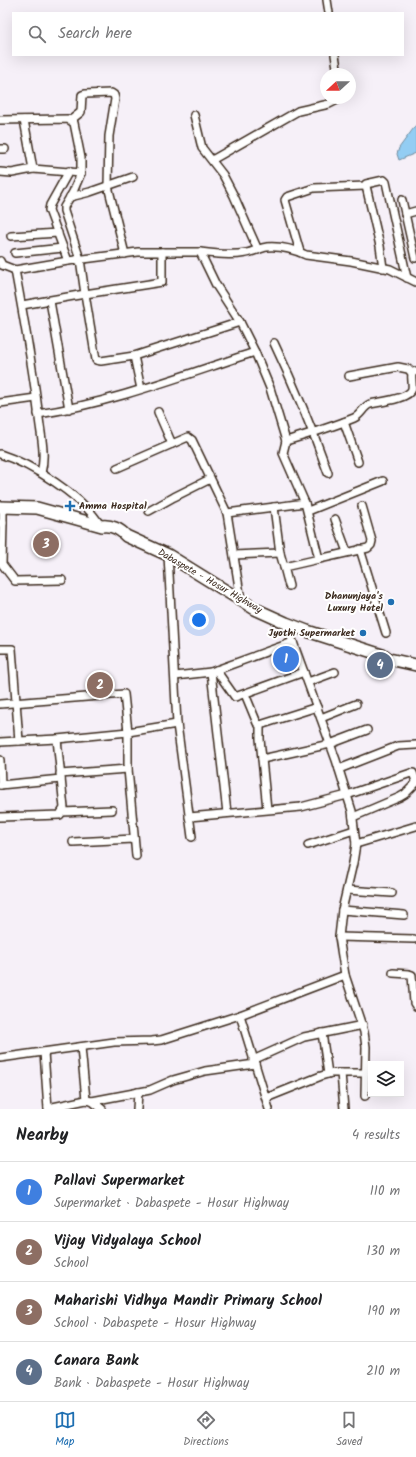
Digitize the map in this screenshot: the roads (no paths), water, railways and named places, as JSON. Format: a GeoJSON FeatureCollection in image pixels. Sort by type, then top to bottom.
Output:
{"type":"FeatureCollection","features":[{"type":"Feature","properties":{"kind":"highway"},"geometry":{"type":"LineString","coordinates":[[2,507],[37,508],[101,526]]}},
{"type":"Feature","properties":{"kind":"highway","name":"Dabaspete - Hosur Highway"},"geometry":{"type":"LineString","coordinates":[[101,526],[114,528],[126,536],[168,555],[255,609],[286,623],[385,656],[389,659],[416,665]]}},
{"type":"Feature","properties":{"kind":"highway","name":"Dabaspete - Hosur Highway"},"geometry":{"type":"LineString","coordinates":[[385,656],[391,654],[416,660]]}},
{"type":"Feature","properties":{"kind":"street"},"geometry":{"type":"LineString","coordinates":[[327,0],[329,12]]}},
{"type":"Feature","properties":{"kind":"street"},"geometry":{"type":"LineString","coordinates":[[335,56],[337,68]]}},
{"type":"Feature","properties":{"kind":"street"},"geometry":{"type":"LineString","coordinates":[[71,120],[81,112],[82,95],[111,93],[114,95],[115,98],[109,136],[108,186],[125,254]]}},
{"type":"Feature","properties":{"kind":"street"},"geometry":{"type":"LineString","coordinates":[[212,160],[298,111],[329,104]]}},
{"type":"Feature","properties":{"kind":"street"},"geometry":{"type":"LineString","coordinates":[[194,115],[202,148],[205,154],[212,160],[234,196],[258,250]]}},
{"type":"Feature","properties":{"kind":"street"},"geometry":{"type":"LineString","coordinates":[[0,120],[68,119],[74,123],[81,158],[81,173],[64,207],[64,215],[80,259],[96,360],[101,361],[134,356],[240,322]]}},
{"type":"Feature","properties":{"kind":"street"},"geometry":{"type":"LineString","coordinates":[[24,120],[33,169]]}},
{"type":"Feature","properties":{"kind":"street"},"geometry":{"type":"LineString","coordinates":[[0,172],[12,173],[33,169],[81,173]]}},
{"type":"Feature","properties":{"kind":"street"},"geometry":{"type":"LineString","coordinates":[[68,261],[49,210],[50,205],[69,171]]}},
{"type":"Feature","properties":{"kind":"street"},"geometry":{"type":"LineString","coordinates":[[70,197],[133,177]]}},
{"type":"Feature","properties":{"kind":"street"},"geometry":{"type":"LineString","coordinates":[[300,252],[285,200],[287,197],[314,188],[366,186],[366,184],[384,180],[386,182],[408,278]]}},
{"type":"Feature","properties":{"kind":"street"},"geometry":{"type":"LineString","coordinates":[[366,186],[380,246],[383,268]]}},
{"type":"Feature","properties":{"kind":"street"},"geometry":{"type":"LineString","coordinates":[[402,200],[405,214],[413,236],[416,259]]}},
{"type":"Feature","properties":{"kind":"street"},"geometry":{"type":"LineString","coordinates":[[405,214],[416,211]]}},
{"type":"Feature","properties":{"kind":"street"},"geometry":{"type":"LineString","coordinates":[[11,236],[58,233]]}},
{"type":"Feature","properties":{"kind":"street"},"geometry":{"type":"LineString","coordinates":[[0,261],[2,265],[15,270],[80,259],[125,254],[200,252],[231,254],[280,247],[306,255],[352,261],[390,269],[416,282]]}},
{"type":"Feature","properties":{"kind":"street"},"geometry":{"type":"LineString","coordinates":[[15,253],[63,248]]}},
{"type":"Feature","properties":{"kind":"street"},"geometry":{"type":"LineString","coordinates":[[22,305],[162,282],[162,252]]}},
{"type":"Feature","properties":{"kind":"street"},"geometry":{"type":"LineString","coordinates":[[200,252],[216,285],[240,322],[255,352],[270,388],[286,441],[283,453],[308,511],[319,558]]}},
{"type":"Feature","properties":{"kind":"street"},"geometry":{"type":"LineString","coordinates":[[15,270],[22,305],[36,398],[43,464],[41,472]]}},
{"type":"Feature","properties":{"kind":"street"},"geometry":{"type":"LineString","coordinates":[[50,301],[69,410]]}},
{"type":"Feature","properties":{"kind":"street"},"geometry":{"type":"LineString","coordinates":[[274,342],[294,384],[328,473]]}},
{"type":"Feature","properties":{"kind":"street"},"geometry":{"type":"LineString","coordinates":[[38,414],[69,410],[141,389],[255,352]]}},
{"type":"Feature","properties":{"kind":"street"},"geometry":{"type":"LineString","coordinates":[[134,356],[141,389]]}},
{"type":"Feature","properties":{"kind":"street"},"geometry":{"type":"LineString","coordinates":[[286,441],[314,433],[356,417],[365,406],[370,404],[403,397],[410,393],[414,372],[398,366],[349,376]]}},
{"type":"Feature","properties":{"kind":"street"},"geometry":{"type":"LineString","coordinates":[[0,403],[36,398]]}},
{"type":"Feature","properties":{"kind":"street"},"geometry":{"type":"LineString","coordinates":[[158,412],[172,444]]}},
{"type":"Feature","properties":{"kind":"street"},"geometry":{"type":"LineString","coordinates":[[344,422],[358,462]]}},
{"type":"Feature","properties":{"kind":"street"},"geometry":{"type":"LineString","coordinates":[[117,468],[185,438],[188,437],[192,440],[227,513],[242,600]]}},
{"type":"Feature","properties":{"kind":"street"},"geometry":{"type":"LineString","coordinates":[[0,454],[41,472],[70,494],[101,526]]}},
{"type":"Feature","properties":{"kind":"street"},"geometry":{"type":"LineString","coordinates":[[149,511],[210,479]]}},
{"type":"Feature","properties":{"kind":"street"},"geometry":{"type":"LineString","coordinates":[[308,511],[383,481]]}},
{"type":"Feature","properties":{"kind":"street"},"geometry":{"type":"LineString","coordinates":[[227,513],[305,503]]}},
{"type":"Feature","properties":{"kind":"street"},"geometry":{"type":"LineString","coordinates":[[284,567],[368,548],[372,541],[362,506]]}},
{"type":"Feature","properties":{"kind":"street"},"geometry":{"type":"LineString","coordinates":[[2,507],[2,564],[15,581],[62,580]]}},
{"type":"Feature","properties":{"kind":"street"},"geometry":{"type":"LineString","coordinates":[[274,508],[280,553],[289,586]]}},
{"type":"Feature","properties":{"kind":"street"},"geometry":{"type":"LineString","coordinates":[[336,519],[347,552]]}},
{"type":"Feature","properties":{"kind":"street"},"geometry":{"type":"LineString","coordinates":[[360,550],[386,633]]}},
{"type":"Feature","properties":{"kind":"street"},"geometry":{"type":"LineString","coordinates":[[234,555],[280,553]]}},
{"type":"Feature","properties":{"kind":"street"},"geometry":{"type":"LineString","coordinates":[[168,555],[177,724],[192,837]]}},
{"type":"Feature","properties":{"kind":"street"},"geometry":{"type":"LineString","coordinates":[[286,623],[339,769],[353,817],[356,844],[342,910],[339,937],[345,975],[362,1025],[366,1047],[365,1096]]}},
{"type":"Feature","properties":{"kind":"street"},"geometry":{"type":"LineString","coordinates":[[175,676],[214,671],[293,642]]}},
{"type":"Feature","properties":{"kind":"street"},"geometry":{"type":"LineString","coordinates":[[0,649],[12,649],[19,741]]}},
{"type":"Feature","properties":{"kind":"street"},"geometry":{"type":"LineString","coordinates":[[214,671],[235,697],[304,672]]}},
{"type":"Feature","properties":{"kind":"street"},"geometry":{"type":"LineString","coordinates":[[214,671],[227,813]]}},
{"type":"Feature","properties":{"kind":"street"},"geometry":{"type":"LineString","coordinates":[[308,682],[335,672]]}},
{"type":"Feature","properties":{"kind":"street"},"geometry":{"type":"LineString","coordinates":[[0,704],[124,694],[128,732],[128,769],[136,856]]}},
{"type":"Feature","properties":{"kind":"street"},"geometry":{"type":"LineString","coordinates":[[245,694],[257,723],[260,725],[267,809]]}},
{"type":"Feature","properties":{"kind":"street"},"geometry":{"type":"LineString","coordinates":[[321,718],[356,704]]}},
{"type":"Feature","properties":{"kind":"street"},"geometry":{"type":"LineString","coordinates":[[260,725],[317,707]]}},
{"type":"Feature","properties":{"kind":"street"},"geometry":{"type":"LineString","coordinates":[[0,742],[57,739],[128,732],[177,724]]}},
{"type":"Feature","properties":{"kind":"street"},"geometry":{"type":"LineString","coordinates":[[262,759],[330,744],[367,730]]}},
{"type":"Feature","properties":{"kind":"street"},"geometry":{"type":"LineString","coordinates":[[57,739],[64,808],[62,812]]}},
{"type":"Feature","properties":{"kind":"street"},"geometry":{"type":"LineString","coordinates":[[339,769],[398,746],[416,745]]}},
{"type":"Feature","properties":{"kind":"street"},"geometry":{"type":"LineString","coordinates":[[0,760],[1,785],[60,776],[128,769]]}},
{"type":"Feature","properties":{"kind":"street"},"geometry":{"type":"LineString","coordinates":[[189,817],[301,807],[411,773],[412,774],[416,782],[405,794],[353,817]]}},
{"type":"Feature","properties":{"kind":"street"},"geometry":{"type":"LineString","coordinates":[[0,817],[60,815],[62,812],[112,810]]}},
{"type":"Feature","properties":{"kind":"street"},"geometry":{"type":"LineString","coordinates":[[356,844],[416,826]]}},
{"type":"Feature","properties":{"kind":"street"},"geometry":{"type":"LineString","coordinates":[[308,845],[354,830]]}},
{"type":"Feature","properties":{"kind":"street"},"geometry":{"type":"LineString","coordinates":[[73,842],[134,839]]}},
{"type":"Feature","properties":{"kind":"street"},"geometry":{"type":"LineString","coordinates":[[347,890],[392,894]]}},
{"type":"Feature","properties":{"kind":"street"},"geometry":{"type":"LineString","coordinates":[[342,910],[404,916]]}},
{"type":"Feature","properties":{"kind":"street"},"geometry":{"type":"LineString","coordinates":[[339,937],[414,939]]}},
{"type":"Feature","properties":{"kind":"street"},"geometry":{"type":"LineString","coordinates":[[393,973],[412,975],[414,1004],[416,1006]]}},
{"type":"Feature","properties":{"kind":"street"},"geometry":{"type":"LineString","coordinates":[[0,1058],[123,1041],[162,1040],[240,1015],[345,975]]}},
{"type":"Feature","properties":{"kind":"street"},"geometry":{"type":"LineString","coordinates":[[240,1015],[269,1109]]}},
{"type":"Feature","properties":{"kind":"street"},"geometry":{"type":"LineString","coordinates":[[44,1052],[48,1108],[150,1090],[173,1080],[205,1071],[254,1062],[304,1037],[362,1025]]}},
{"type":"Feature","properties":{"kind":"street"},"geometry":{"type":"LineString","coordinates":[[322,1033],[328,1074]]}},
{"type":"Feature","properties":{"kind":"street"},"geometry":{"type":"LineString","coordinates":[[81,1047],[89,1100],[102,1109]]}},
{"type":"Feature","properties":{"kind":"street"},"geometry":{"type":"LineString","coordinates":[[341,1073],[344,1109]]}},
{"type":"Feature","properties":{"kind":"street"},"geometry":{"type":"LineString","coordinates":[[266,1098],[328,1074],[365,1073]]}},
{"type":"Feature","properties":{"kind":"street"},"geometry":{"type":"LineString","coordinates":[[137,1109],[138,1092]]}},
{"type":"Feature","properties":{"kind":"water"},"geometry":{"type":"Polygon","coordinates":[[[416,125],[416,153],[399,160],[397,154],[399,148],[416,125]]]}},
{"type":"Feature","properties":{"kind":"place","name":"Amma Hospital"},"geometry":{"type":"Point","coordinates":[70,506]}},
{"type":"Feature","properties":{"kind":"place","name":"Maharishi Vidhya Mandir Primary School"},"geometry":{"type":"Point","coordinates":[46,544]}},
{"type":"Feature","properties":{"kind":"place","name":"Dhanunjaya's Luxury Hotel"},"geometry":{"type":"Point","coordinates":[391,602]}},
{"type":"Feature","properties":{"kind":"place","name":"Jyothi Supermarket"},"geometry":{"type":"Point","coordinates":[363,633]}},
{"type":"Feature","properties":{"kind":"place","name":"Pallavi Supermarket"},"geometry":{"type":"Point","coordinates":[286,659]}},
{"type":"Feature","properties":{"kind":"place","name":"Canara Bank"},"geometry":{"type":"Point","coordinates":[380,665]}},
{"type":"Feature","properties":{"kind":"place","name":"Vijay Vidyalaya School"},"geometry":{"type":"Point","coordinates":[100,685]}}]}
